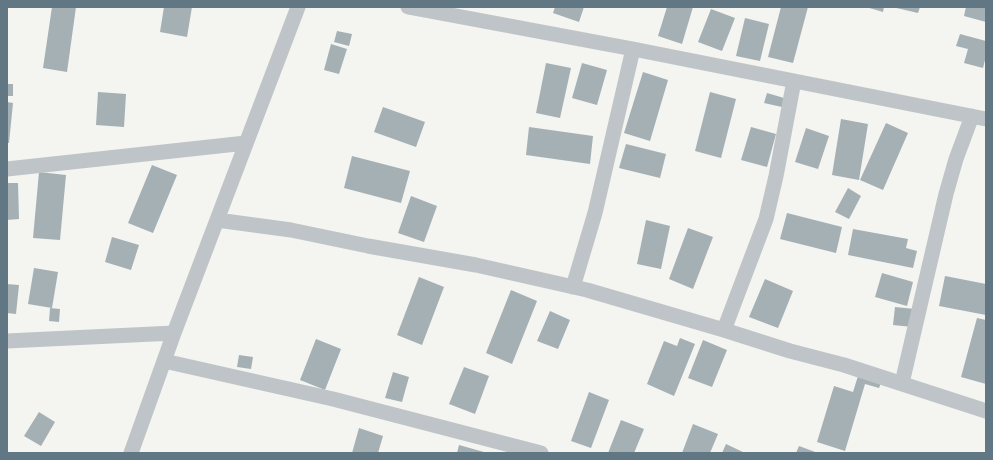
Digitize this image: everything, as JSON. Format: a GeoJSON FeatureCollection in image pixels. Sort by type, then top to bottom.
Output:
{"type":"FeatureCollection","features":[{"type":"Feature","properties":{"kind":"street"},"geometry":{"type":"LineString","coordinates":[[131,453],[174,333],[298,7]]}},
{"type":"Feature","properties":{"kind":"street"},"geometry":{"type":"LineString","coordinates":[[408,7],[633,49],[979,118],[956,159],[946,194],[902,383]]}},
{"type":"Feature","properties":{"kind":"street"},"geometry":{"type":"LineString","coordinates":[[573,287],[595,213],[633,49]]}},
{"type":"Feature","properties":{"kind":"street"},"geometry":{"type":"LineString","coordinates":[[724,330],[766,219],[776,176],[794,81]]}},
{"type":"Feature","properties":{"kind":"street"},"geometry":{"type":"LineString","coordinates":[[7,169],[246,143]]}},
{"type":"Feature","properties":{"kind":"street"},"geometry":{"type":"LineString","coordinates":[[217,220],[291,230],[368,246],[476,265],[587,290],[790,351],[844,365],[986,411]]}},
{"type":"Feature","properties":{"kind":"street"},"geometry":{"type":"LineString","coordinates":[[7,341],[174,333]]}},
{"type":"Feature","properties":{"kind":"street"},"geometry":{"type":"LineString","coordinates":[[164,360],[333,399],[541,453]]}},
{"type":"Feature","properties":{"kind":"building"},"geometry":{"type":"Polygon","coordinates":[[[52,7],[76,7],[67,72],[43,68],[52,7]]]}},
{"type":"Feature","properties":{"kind":"building"},"geometry":{"type":"Polygon","coordinates":[[[164,7],[192,7],[187,37],[160,32],[164,7]]]}},
{"type":"Feature","properties":{"kind":"building"},"geometry":{"type":"Polygon","coordinates":[[[555,7],[584,7],[579,22],[553,13],[555,7]]]}},
{"type":"Feature","properties":{"kind":"building"},"geometry":{"type":"Polygon","coordinates":[[[667,7],[693,7],[682,44],[658,36],[667,7]]]}},
{"type":"Feature","properties":{"kind":"building"},"geometry":{"type":"Polygon","coordinates":[[[781,7],[808,7],[793,63],[768,57],[781,7]]]}},
{"type":"Feature","properties":{"kind":"building"},"geometry":{"type":"Polygon","coordinates":[[[866,7],[884,7],[883,12],[866,7]]]}},
{"type":"Feature","properties":{"kind":"building"},"geometry":{"type":"Polygon","coordinates":[[[892,7],[920,7],[918,13],[892,7]]]}},
{"type":"Feature","properties":{"kind":"building"},"geometry":{"type":"Polygon","coordinates":[[[966,7],[986,7],[986,22],[964,16],[966,7]]]}},
{"type":"Feature","properties":{"kind":"building"},"geometry":{"type":"Polygon","coordinates":[[[711,9],[735,18],[722,51],[698,42],[711,9]]]}},
{"type":"Feature","properties":{"kind":"building"},"geometry":{"type":"Polygon","coordinates":[[[745,18],[769,24],[760,61],[736,56],[745,18]]]}},
{"type":"Feature","properties":{"kind":"building"},"geometry":{"type":"Polygon","coordinates":[[[337,31],[352,34],[349,46],[334,42],[337,31]]]}},
{"type":"Feature","properties":{"kind":"building"},"geometry":{"type":"Polygon","coordinates":[[[960,34],[986,41],[986,56],[983,68],[964,63],[968,49],[956,46],[960,34]]]}},
{"type":"Feature","properties":{"kind":"building"},"geometry":{"type":"Polygon","coordinates":[[[331,44],[347,49],[339,74],[324,70],[331,44]]]}},
{"type":"Feature","properties":{"kind":"building"},"geometry":{"type":"Polygon","coordinates":[[[546,63],[571,68],[560,118],[536,113],[546,63]]]}},
{"type":"Feature","properties":{"kind":"building"},"geometry":{"type":"Polygon","coordinates":[[[582,63],[607,70],[597,105],[572,98],[582,63]]]}},
{"type":"Feature","properties":{"kind":"building"},"geometry":{"type":"Polygon","coordinates":[[[643,72],[668,80],[650,141],[624,133],[643,72]]]}},
{"type":"Feature","properties":{"kind":"building"},"geometry":{"type":"Polygon","coordinates":[[[7,84],[13,84],[13,96],[7,96],[7,84]]]}},
{"type":"Feature","properties":{"kind":"building"},"geometry":{"type":"Polygon","coordinates":[[[98,92],[126,94],[124,127],[96,125],[98,92]]]}},
{"type":"Feature","properties":{"kind":"building"},"geometry":{"type":"Polygon","coordinates":[[[710,92],[736,99],[721,158],[695,151],[710,92]]]}},
{"type":"Feature","properties":{"kind":"building"},"geometry":{"type":"Polygon","coordinates":[[[767,93],[784,98],[782,107],[764,103],[767,93]]]}},
{"type":"Feature","properties":{"kind":"building"},"geometry":{"type":"Polygon","coordinates":[[[7,102],[13,103],[9,143],[7,143],[7,102]]]}},
{"type":"Feature","properties":{"kind":"building"},"geometry":{"type":"Polygon","coordinates":[[[383,107],[425,122],[416,147],[374,132],[383,107]]]}},
{"type":"Feature","properties":{"kind":"building"},"geometry":{"type":"Polygon","coordinates":[[[841,119],[868,124],[859,180],[832,175],[841,119]]]}},
{"type":"Feature","properties":{"kind":"building"},"geometry":{"type":"Polygon","coordinates":[[[886,123],[908,133],[883,190],[860,180],[886,123]]]}},
{"type":"Feature","properties":{"kind":"building"},"geometry":{"type":"Polygon","coordinates":[[[529,127],[593,136],[590,164],[526,155],[529,127]]]}},
{"type":"Feature","properties":{"kind":"building"},"geometry":{"type":"Polygon","coordinates":[[[751,127],[776,134],[767,167],[741,160],[751,127]]]}},
{"type":"Feature","properties":{"kind":"building"},"geometry":{"type":"Polygon","coordinates":[[[806,128],[829,136],[818,169],[795,162],[806,128]]]}},
{"type":"Feature","properties":{"kind":"building"},"geometry":{"type":"Polygon","coordinates":[[[626,144],[666,154],[660,178],[619,168],[626,144]]]}},
{"type":"Feature","properties":{"kind":"building"},"geometry":{"type":"Polygon","coordinates":[[[352,156],[410,171],[401,203],[344,188],[352,156]]]}},
{"type":"Feature","properties":{"kind":"building"},"geometry":{"type":"Polygon","coordinates":[[[152,165],[177,175],[153,233],[128,223],[152,165]]]}},
{"type":"Feature","properties":{"kind":"building"},"geometry":{"type":"Polygon","coordinates":[[[39,172],[66,175],[60,240],[33,238],[39,172]]]}},
{"type":"Feature","properties":{"kind":"building"},"geometry":{"type":"Polygon","coordinates":[[[7,183],[18,183],[19,219],[7,220],[7,183]]]}},
{"type":"Feature","properties":{"kind":"building"},"geometry":{"type":"Polygon","coordinates":[[[848,188],[861,196],[849,219],[835,212],[848,188]]]}},
{"type":"Feature","properties":{"kind":"building"},"geometry":{"type":"Polygon","coordinates":[[[411,196],[437,206],[424,242],[398,233],[411,196]]]}},
{"type":"Feature","properties":{"kind":"building"},"geometry":{"type":"Polygon","coordinates":[[[787,213],[842,227],[836,253],[780,239],[787,213]]]}},
{"type":"Feature","properties":{"kind":"building"},"geometry":{"type":"Polygon","coordinates":[[[646,220],[670,226],[661,269],[637,264],[646,220]]]}},
{"type":"Feature","properties":{"kind":"building"},"geometry":{"type":"Polygon","coordinates":[[[688,228],[713,237],[693,289],[669,279],[688,228]]]}},
{"type":"Feature","properties":{"kind":"building"},"geometry":{"type":"Polygon","coordinates":[[[853,229],[908,239],[906,248],[917,251],[913,268],[848,255],[853,229]]]}},
{"type":"Feature","properties":{"kind":"building"},"geometry":{"type":"Polygon","coordinates":[[[112,237],[139,245],[131,270],[105,262],[112,237]]]}},
{"type":"Feature","properties":{"kind":"building"},"geometry":{"type":"Polygon","coordinates":[[[34,268],[58,272],[52,308],[28,304],[34,268]]]}},
{"type":"Feature","properties":{"kind":"building"},"geometry":{"type":"Polygon","coordinates":[[[882,273],[913,282],[907,306],[875,297],[882,273]]]}},
{"type":"Feature","properties":{"kind":"building"},"geometry":{"type":"Polygon","coordinates":[[[945,276],[986,284],[986,315],[939,306],[945,276]]]}},
{"type":"Feature","properties":{"kind":"building"},"geometry":{"type":"Polygon","coordinates":[[[419,277],[444,287],[422,345],[397,335],[419,277]]]}},
{"type":"Feature","properties":{"kind":"building"},"geometry":{"type":"Polygon","coordinates":[[[765,279],[793,291],[778,328],[749,317],[765,279]]]}},
{"type":"Feature","properties":{"kind":"building"},"geometry":{"type":"Polygon","coordinates":[[[7,284],[19,285],[16,314],[7,313],[7,284]]]}},
{"type":"Feature","properties":{"kind":"building"},"geometry":{"type":"Polygon","coordinates":[[[511,290],[537,301],[512,364],[486,353],[511,290]]]}},
{"type":"Feature","properties":{"kind":"building"},"geometry":{"type":"Polygon","coordinates":[[[895,307],[915,309],[912,327],[893,325],[895,307]]]}},
{"type":"Feature","properties":{"kind":"building"},"geometry":{"type":"Polygon","coordinates":[[[50,308],[60,309],[59,322],[49,321],[50,308]]]}},
{"type":"Feature","properties":{"kind":"building"},"geometry":{"type":"Polygon","coordinates":[[[550,311],[570,320],[558,349],[537,341],[550,311]]]}},
{"type":"Feature","properties":{"kind":"building"},"geometry":{"type":"Polygon","coordinates":[[[977,318],[986,320],[986,384],[961,377],[977,318]]]}},
{"type":"Feature","properties":{"kind":"building"},"geometry":{"type":"Polygon","coordinates":[[[680,338],[695,344],[674,396],[647,384],[664,341],[677,346],[680,338]]]}},
{"type":"Feature","properties":{"kind":"building"},"geometry":{"type":"Polygon","coordinates":[[[316,339],[341,349],[325,390],[300,380],[316,339]]]}},
{"type":"Feature","properties":{"kind":"building"},"geometry":{"type":"Polygon","coordinates":[[[703,340],[727,350],[712,387],[688,378],[703,340]]]}},
{"type":"Feature","properties":{"kind":"building"},"geometry":{"type":"Polygon","coordinates":[[[239,355],[253,357],[251,369],[237,367],[239,355]]]}},
{"type":"Feature","properties":{"kind":"building"},"geometry":{"type":"Polygon","coordinates":[[[464,367],[489,376],[475,414],[449,404],[464,367]]]}},
{"type":"Feature","properties":{"kind":"building"},"geometry":{"type":"Polygon","coordinates":[[[393,372],[409,377],[402,402],[385,398],[393,372]]]}},
{"type":"Feature","properties":{"kind":"building"},"geometry":{"type":"Polygon","coordinates":[[[858,376],[881,383],[879,388],[865,384],[845,451],[817,442],[834,386],[853,392],[858,376]]]}},
{"type":"Feature","properties":{"kind":"building"},"geometry":{"type":"Polygon","coordinates":[[[589,392],[609,400],[591,448],[571,441],[589,392]]]}},
{"type":"Feature","properties":{"kind":"building"},"geometry":{"type":"Polygon","coordinates":[[[39,412],[55,422],[41,446],[24,436],[39,412]]]}},
{"type":"Feature","properties":{"kind":"building"},"geometry":{"type":"Polygon","coordinates":[[[621,420],[644,429],[634,453],[608,453],[621,420]]]}},
{"type":"Feature","properties":{"kind":"building"},"geometry":{"type":"Polygon","coordinates":[[[693,424],[718,434],[710,453],[682,453],[693,424]]]}},
{"type":"Feature","properties":{"kind":"building"},"geometry":{"type":"Polygon","coordinates":[[[359,428],[383,436],[378,453],[352,453],[359,428]]]}},
{"type":"Feature","properties":{"kind":"building"},"geometry":{"type":"Polygon","coordinates":[[[726,444],[745,453],[722,453],[726,444]]]}},
{"type":"Feature","properties":{"kind":"building"},"geometry":{"type":"Polygon","coordinates":[[[459,445],[484,452],[484,453],[457,453],[459,445]]]}},
{"type":"Feature","properties":{"kind":"building"},"geometry":{"type":"Polygon","coordinates":[[[799,446],[818,453],[796,453],[799,446]]]}}]}
